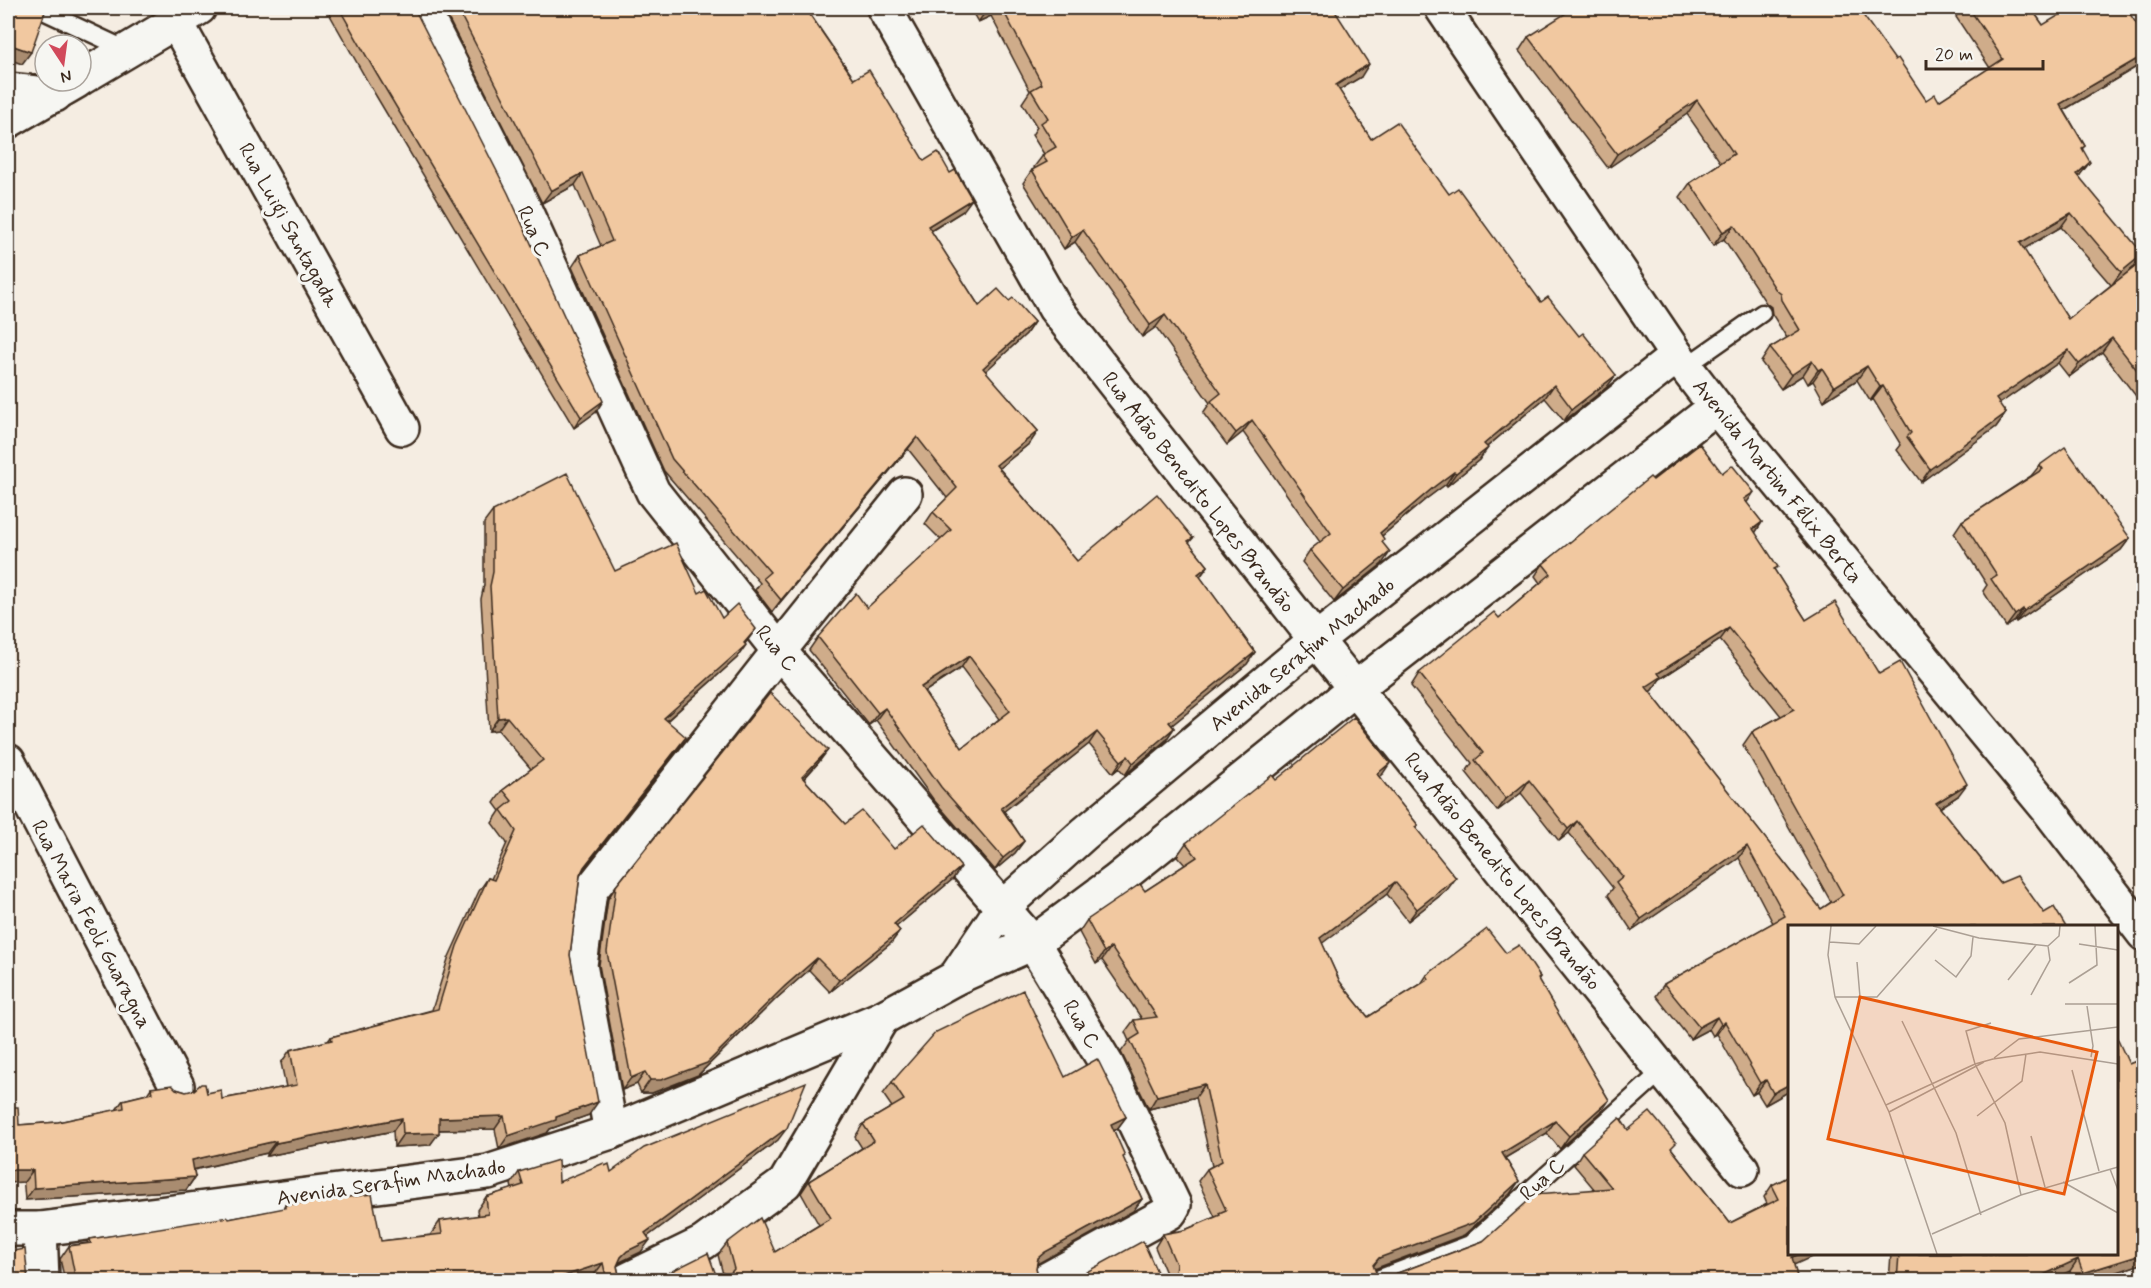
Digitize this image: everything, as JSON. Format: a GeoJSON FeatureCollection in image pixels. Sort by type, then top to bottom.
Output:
{"type":"FeatureCollection","features":[{"type":"Feature","properties":{"kind":"street","name":"Rua C"},"geometry":{"type":"LineString","coordinates":[[422,8],[518,195],[653,492],[778,651],[1033,943],[1107,1065],[1174,1204],[1170,1212],[1138,1236],[1046,1281]]}},
{"type":"Feature","properties":{"kind":"street","name":"Rua Adão Benedito Lopes Brandão"},"geometry":{"type":"LineString","coordinates":[[884,8],[1054,308],[1316,640],[1742,1169]]}},
{"type":"Feature","properties":{"kind":"street","name":"Avenida Martim Félix Berta"},"geometry":{"type":"LineString","coordinates":[[1442,8],[1681,362],[2047,808],[2144,934]]}},
{"type":"Feature","properties":{"kind":"street"},"geometry":{"type":"LineString","coordinates":[[93,71],[188,15]]}},
{"type":"Feature","properties":{"kind":"street","name":"Rua Luigi Santagada"},"geometry":{"type":"LineString","coordinates":[[188,15],[402,428]]}},
{"type":"Feature","properties":{"kind":"street"},"geometry":{"type":"LineString","coordinates":[[8,90],[33,88]]}},
{"type":"Feature","properties":{"kind":"street"},"geometry":{"type":"LineString","coordinates":[[8,121],[57,93]]}},
{"type":"Feature","properties":{"kind":"street","name":"Avenida Serafim Machado"},"geometry":{"type":"LineString","coordinates":[[955,978],[1002,908],[1084,834],[1316,640],[1681,362]]}},
{"type":"Feature","properties":{"kind":"street","name":"Avenida Serafim Machado"},"geometry":{"type":"LineString","coordinates":[[8,1229],[40,1229],[488,1172],[611,1132],[882,1018],[955,978],[1033,943],[1115,882],[1356,688],[1716,407]]}},
{"type":"Feature","properties":{"kind":"street"},"geometry":{"type":"LineString","coordinates":[[611,1132],[580,965],[590,891],[778,651],[905,494]]}},
{"type":"Feature","properties":{"kind":"street","name":"Rua Maria Feoli Guaragna"},"geometry":{"type":"LineString","coordinates":[[8,761],[177,1086]]}},
{"type":"Feature","properties":{"kind":"street"},"geometry":{"type":"LineString","coordinates":[[627,1281],[706,1253],[785,1183],[882,1018]]}},
{"type":"Feature","properties":{"kind":"street"},"geometry":{"type":"LineString","coordinates":[[40,1229],[42,1281]]}},
{"type":"Feature","properties":{"kind":"lane"},"geometry":{"type":"LineString","coordinates":[[37,8],[127,50]]}},
{"type":"Feature","properties":{"kind":"lane"},"geometry":{"type":"LineString","coordinates":[[1681,362],[1762,313]]}},
{"type":"Feature","properties":{"kind":"lane","name":"Rua C"},"geometry":{"type":"LineString","coordinates":[[1375,1281],[1470,1244],[1663,1070]]}},
{"type":"Feature","properties":{"kind":"building"},"geometry":{"type":"Polygon","coordinates":[[[8,8],[46,9],[38,33],[33,33],[31,52],[8,44],[8,8]]]}},
{"type":"Feature","properties":{"kind":"building"},"geometry":{"type":"Polygon","coordinates":[[[339,8],[414,8],[508,193],[603,401],[581,417],[376,73],[339,8]]]}},
{"type":"Feature","properties":{"kind":"building"},"geometry":{"type":"Polygon","coordinates":[[[457,8],[814,8],[808,12],[854,79],[869,70],[924,161],[938,152],[950,173],[955,170],[972,199],[928,226],[979,306],[998,289],[1009,301],[1013,298],[1034,322],[983,368],[1038,431],[996,465],[1077,561],[1157,494],[1193,538],[1188,541],[1208,566],[1198,574],[1255,652],[1169,722],[1174,728],[1133,763],[1128,756],[1121,761],[1097,732],[1001,808],[1024,841],[1003,858],[941,787],[885,708],[878,713],[818,637],[856,593],[867,608],[951,530],[933,512],[957,488],[917,437],[781,600],[763,578],[770,572],[672,459],[580,255],[612,241],[583,173],[551,191],[457,8]],[[969,656],[921,687],[962,748],[1010,711],[969,656]]]}},
{"type":"Feature","properties":{"kind":"building"},"geometry":{"type":"Polygon","coordinates":[[[1002,8],[1333,8],[1369,64],[1336,85],[1371,139],[1397,122],[1449,194],[1458,188],[1541,302],[1548,297],[1579,336],[1583,333],[1616,375],[1572,409],[1554,385],[1484,444],[1488,448],[1435,486],[1380,533],[1384,539],[1382,542],[1390,552],[1343,590],[1310,550],[1331,533],[1252,420],[1236,433],[1211,401],[1221,393],[1165,315],[1150,325],[1083,230],[1072,237],[1032,170],[1047,162],[1042,155],[1056,147],[1041,123],[1048,118],[1031,90],[1042,84],[1002,8]]]}},
{"type":"Feature","properties":{"kind":"building"},"geometry":{"type":"Polygon","coordinates":[[[1574,8],[1858,8],[1895,60],[1898,58],[1926,100],[1935,94],[1939,101],[2003,59],[1969,8],[2031,8],[2043,25],[2071,8],[2126,8],[2144,35],[2144,55],[2060,104],[2085,146],[2082,148],[2090,162],[2077,174],[2143,254],[2121,272],[2071,213],[2020,243],[2068,319],[2144,260],[2144,379],[2112,338],[2079,364],[2068,350],[1996,399],[2006,413],[1930,469],[1907,437],[1911,433],[1883,386],[1880,387],[1867,366],[1834,387],[1822,368],[1818,370],[1812,361],[1791,375],[1770,348],[1800,330],[1782,300],[1781,294],[1776,290],[1734,225],[1723,232],[1690,183],[1734,154],[1697,100],[1617,154],[1528,37],[1574,8]]]}},
{"type":"Feature","properties":{"kind":"building"},"geometry":{"type":"Polygon","coordinates":[[[1700,444],[1722,473],[1732,465],[1754,492],[1744,499],[1762,522],[1753,529],[1778,567],[1774,569],[1806,620],[1835,602],[1879,674],[1900,662],[1967,784],[1936,803],[2000,883],[2017,876],[2044,913],[2054,907],[2065,925],[1788,925],[1788,1085],[1773,1093],[1766,1080],[1760,1083],[1725,1022],[1721,1024],[1717,1017],[1699,1027],[1664,984],[1785,916],[1747,846],[1641,919],[1616,883],[1623,877],[1577,821],[1568,829],[1529,780],[1506,799],[1475,760],[1483,753],[1419,673],[1494,612],[1499,618],[1551,574],[1543,564],[1650,477],[1653,480],[1700,444]],[[1729,628],[1658,673],[1661,677],[1646,687],[1821,909],[1843,895],[1752,732],[1794,709],[1729,628]]]}},
{"type":"Feature","properties":{"kind":"building"},"geometry":{"type":"Polygon","coordinates":[[[2065,447],[2130,538],[2015,615],[1991,579],[1997,575],[1962,521],[2043,469],[2040,465],[2065,447]]]}},
{"type":"Feature","properties":{"kind":"building"},"geometry":{"type":"Polygon","coordinates":[[[567,473],[615,571],[676,543],[699,593],[706,589],[722,618],[737,604],[756,629],[744,643],[746,645],[664,718],[686,737],[580,875],[570,955],[598,1102],[556,1117],[556,1120],[508,1136],[504,1116],[439,1118],[439,1133],[403,1134],[402,1118],[276,1143],[276,1141],[192,1160],[195,1177],[34,1188],[33,1170],[8,1170],[8,1107],[18,1107],[19,1125],[58,1122],[124,1108],[123,1100],[152,1093],[151,1088],[172,1085],[186,1092],[205,1084],[207,1093],[221,1090],[222,1099],[297,1085],[290,1050],[438,1009],[457,946],[488,878],[494,880],[516,831],[501,810],[512,801],[503,790],[543,760],[507,717],[498,718],[490,586],[493,572],[493,511],[567,473]]]}},
{"type":"Feature","properties":{"kind":"building"},"geometry":{"type":"Polygon","coordinates":[[[770,693],[828,750],[802,777],[845,824],[862,811],[894,849],[924,824],[961,867],[894,924],[900,931],[839,980],[817,958],[785,986],[707,1063],[661,1080],[650,1080],[645,1072],[631,1078],[607,952],[616,886],[770,693]]]}},
{"type":"Feature","properties":{"kind":"building"},"geometry":{"type":"Polygon","coordinates":[[[1354,717],[1390,763],[1377,774],[1456,878],[1417,909],[1395,882],[1320,938],[1340,982],[1368,1017],[1429,979],[1427,975],[1487,929],[1506,953],[1519,945],[1540,977],[1538,979],[1609,1100],[1569,1136],[1555,1121],[1502,1153],[1519,1181],[1473,1223],[1379,1258],[1373,1265],[1377,1275],[1381,1278],[1387,1277],[1483,1241],[1536,1194],[1612,1188],[1582,1152],[1620,1118],[1628,1130],[1650,1112],[1676,1143],[1671,1148],[1730,1223],[1779,1199],[1772,1185],[1788,1177],[1788,1255],[1797,1255],[1792,1257],[1798,1281],[1070,1281],[1143,1241],[1157,1272],[1165,1278],[1171,1277],[1175,1273],[1176,1264],[1163,1234],[1185,1230],[1220,1215],[1219,1213],[1226,1210],[1207,1169],[1222,1161],[1205,1084],[1157,1096],[1130,1040],[1140,1034],[1134,1020],[1157,1017],[1111,947],[1104,952],[1087,920],[1140,884],[1145,891],[1197,857],[1186,843],[1272,775],[1276,780],[1354,717]]]}},
{"type":"Feature","properties":{"kind":"building"},"geometry":{"type":"Polygon","coordinates":[[[1023,990],[1065,1077],[1097,1059],[1099,1062],[1126,1117],[1111,1124],[1142,1199],[1045,1252],[1038,1258],[1036,1268],[1042,1281],[652,1281],[708,1253],[716,1275],[721,1278],[727,1277],[734,1269],[727,1243],[760,1218],[775,1252],[831,1218],[809,1181],[874,1141],[863,1124],[904,1100],[892,1082],[936,1032],[1023,990]]]}},
{"type":"Feature","properties":{"kind":"building"},"geometry":{"type":"Polygon","coordinates":[[[2118,1040],[2129,1064],[2144,1058],[2144,1254],[2083,1273],[2078,1259],[2030,1281],[1897,1281],[1899,1255],[2118,1255],[2118,1040]]]}},
{"type":"Feature","properties":{"kind":"building"},"geometry":{"type":"Polygon","coordinates":[[[806,1082],[787,1128],[645,1233],[650,1240],[627,1251],[621,1257],[617,1266],[623,1281],[607,1281],[603,1263],[549,1281],[76,1281],[69,1246],[91,1243],[90,1239],[228,1217],[229,1219],[285,1208],[285,1205],[372,1194],[381,1241],[442,1234],[440,1221],[488,1214],[486,1197],[523,1185],[519,1172],[558,1160],[559,1182],[604,1163],[605,1166],[609,1164],[611,1172],[644,1148],[806,1082]]]}},
{"type":"Feature","properties":{"kind":"building"},"geometry":{"type":"Polygon","coordinates":[[[25,1249],[28,1281],[8,1281],[8,1252],[25,1249]]]}}]}
